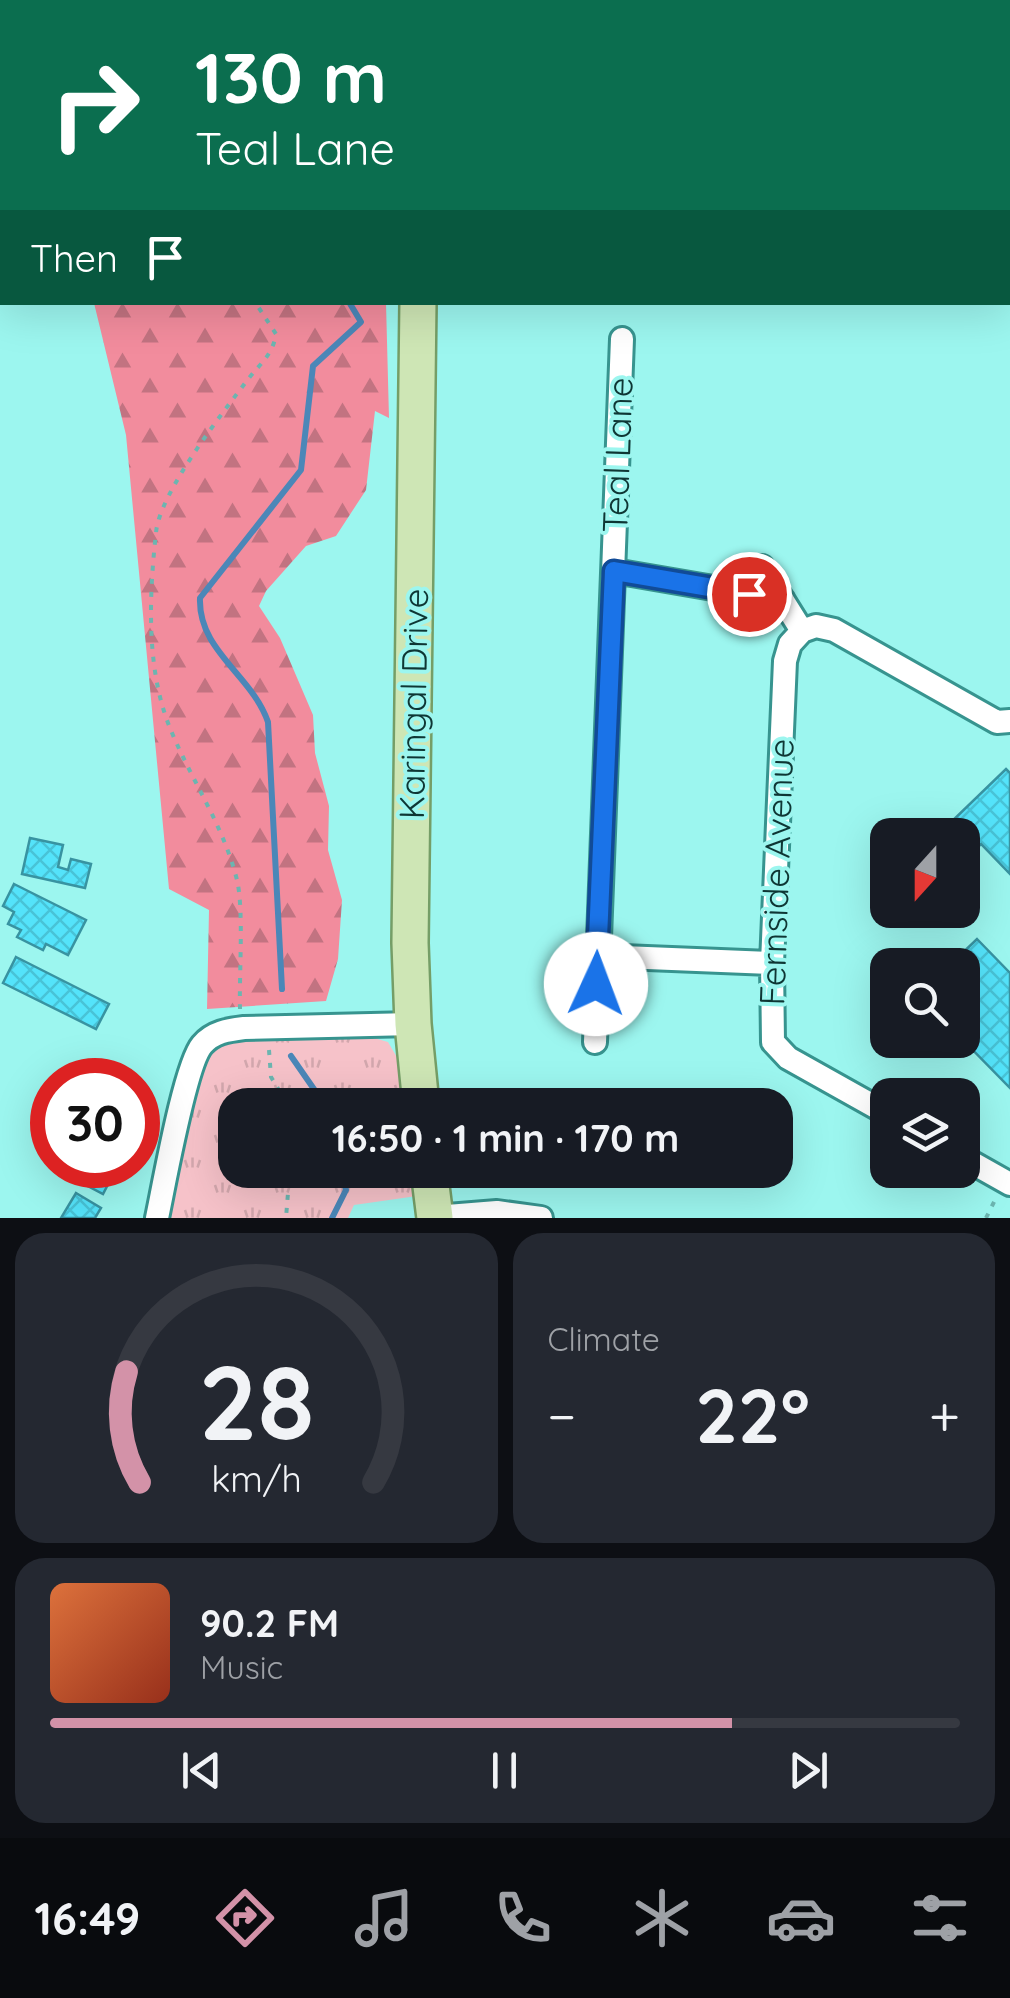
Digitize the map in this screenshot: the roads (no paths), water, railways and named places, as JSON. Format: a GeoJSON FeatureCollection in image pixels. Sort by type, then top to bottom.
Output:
{"type":"FeatureCollection","features":[{"type":"Feature","properties":{"kind":"main road","name":"Karingal Drive"},"geometry":{"type":"LineString","coordinates":[[418,305],[410,943],[419,1088]]}},
{"type":"Feature","properties":{"kind":"main road"},"geometry":{"type":"LineString","coordinates":[[431,1188],[435,1218]]}},
{"type":"Feature","properties":{"kind":"street","name":"Teal Lane"},"geometry":{"type":"LineString","coordinates":[[594,1042],[622,339]]}},
{"type":"Feature","properties":{"kind":"street"},"geometry":{"type":"LineString","coordinates":[[762,567],[802,631],[816,626],[834,630],[997,722],[1010,721]]}},
{"type":"Feature","properties":{"kind":"street","name":"Teal Lane"},"geometry":{"type":"LineString","coordinates":[[614,571],[783,600]]}},
{"type":"Feature","properties":{"kind":"street","name":"Fernside Avenue"},"geometry":{"type":"LineString","coordinates":[[802,631],[790,644],[784,661],[772,964],[773,1042],[788,1058],[870,1104]]}},
{"type":"Feature","properties":{"kind":"street"},"geometry":{"type":"LineString","coordinates":[[598,956],[772,964]]}},
{"type":"Feature","properties":{"kind":"street"},"geometry":{"type":"LineString","coordinates":[[156,1218],[194,1059],[206,1040],[240,1028],[413,1024]]}},
{"type":"Feature","properties":{"kind":"street"},"geometry":{"type":"LineString","coordinates":[[980,1171],[1004,1190]]}},
{"type":"Feature","properties":{"kind":"street"},"geometry":{"type":"LineString","coordinates":[[435,1218],[497,1212],[540,1218]]}},
{"type":"Feature","properties":{"kind":"waterway"},"geometry":{"type":"LineString","coordinates":[[282,989],[268,722],[250,690],[216,648],[202,617],[200,598],[301,470],[313,366],[361,322],[351,305]]}},
{"type":"Feature","properties":{"kind":"waterway"},"geometry":{"type":"LineString","coordinates":[[291,1056],[313,1088]]}},
{"type":"Feature","properties":{"kind":"waterway"},"geometry":{"type":"LineString","coordinates":[[332,1218],[346,1188]]}}]}
